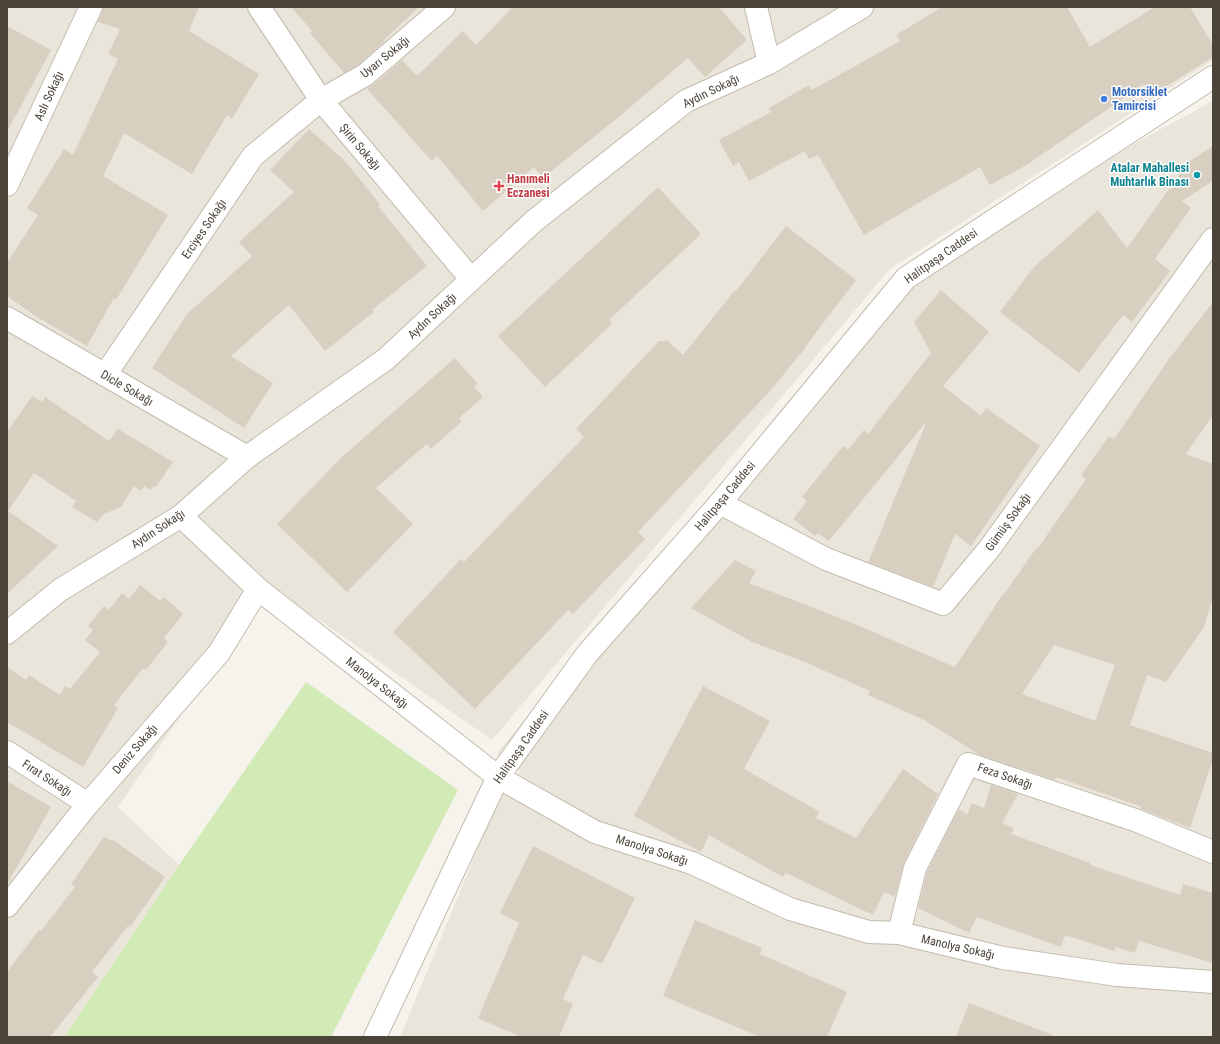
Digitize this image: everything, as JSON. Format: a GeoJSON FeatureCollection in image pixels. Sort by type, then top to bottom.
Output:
{"type":"FeatureCollection","features":[{"type":"Feature","properties":{"kind":"street","name":"Aslı Sokağı"},"geometry":{"type":"LineString","coordinates":[[7,185],[91,7]]}},
{"type":"Feature","properties":{"kind":"street","name":"Şirin Sokağı"},"geometry":{"type":"LineString","coordinates":[[259,7],[321,100],[471,279]]}},
{"type":"Feature","properties":{"kind":"street","name":"Uyarı Sokağı"},"geometry":{"type":"LineString","coordinates":[[321,100],[365,75],[444,7]]}},
{"type":"Feature","properties":{"kind":"street"},"geometry":{"type":"LineString","coordinates":[[756,7],[769,63]]}},
{"type":"Feature","properties":{"kind":"street","name":"Aydın Sokağı"},"geometry":{"type":"LineString","coordinates":[[7,633],[60,590],[181,516],[247,457],[386,359],[534,221],[686,101],[769,63],[862,7]]}},
{"type":"Feature","properties":{"kind":"street","name":"Halitpaşa Caddesi"},"geometry":{"type":"LineString","coordinates":[[375,1037],[498,777],[587,654],[720,504],[906,278],[1213,77]]}},
{"type":"Feature","properties":{"kind":"street","name":"Erciyes Sokağı"},"geometry":{"type":"LineString","coordinates":[[105,375],[254,156],[321,100]]}},
{"type":"Feature","properties":{"kind":"street","name":"Gümüş Sokağı"},"geometry":{"type":"LineString","coordinates":[[720,504],[826,560],[943,604],[989,549],[1213,239]]}},
{"type":"Feature","properties":{"kind":"street","name":"Dicle Sokağı"},"geometry":{"type":"LineString","coordinates":[[7,318],[247,457]]}},
{"type":"Feature","properties":{"kind":"street","name":"Manolya Sokağı"},"geometry":{"type":"LineString","coordinates":[[181,516],[258,589],[498,777],[595,832],[692,863],[790,909],[868,932],[899,933],[1003,958],[1118,975],[1213,982]]}},
{"type":"Feature","properties":{"kind":"street","name":"Deniz Sokağı"},"geometry":{"type":"LineString","coordinates":[[7,906],[88,804],[218,653],[258,589]]}},
{"type":"Feature","properties":{"kind":"street","name":"Fırat Sokağı"},"geometry":{"type":"LineString","coordinates":[[7,752],[88,804]]}},
{"type":"Feature","properties":{"kind":"street","name":"Feza Sokağı"},"geometry":{"type":"LineString","coordinates":[[899,933],[916,868],[968,764],[1135,820],[1213,852]]}},
{"type":"Feature","properties":{"kind":"shaded area"},"geometry":{"type":"Polygon","coordinates":[[[7,7],[1213,7],[1213,60],[890,269],[492,740],[270,586],[118,807],[179,865],[64,1037],[7,1037],[7,7]]]}},
{"type":"Feature","properties":{"kind":"shaded area"},"geometry":{"type":"Polygon","coordinates":[[[1213,101],[1213,1037],[400,1037],[502,790],[520,771],[497,753],[900,271],[1213,101]]]}},
{"type":"Feature","properties":{"kind":"green space"},"geometry":{"type":"Polygon","coordinates":[[[306,682],[458,790],[331,1037],[64,1037],[179,865],[306,682]]]}},
{"type":"Feature","properties":{"kind":"building"},"geometry":{"type":"Polygon","coordinates":[[[103,7],[199,7],[189,31],[259,74],[232,119],[227,115],[192,174],[124,133],[103,176],[168,215],[116,300],[114,298],[87,346],[37,317],[7,296],[7,263],[38,215],[27,208],[64,149],[73,155],[118,59],[108,54],[120,29],[98,22],[103,7]]]}},
{"type":"Feature","properties":{"kind":"building"},"geometry":{"type":"Polygon","coordinates":[[[291,7],[419,7],[384,40],[385,41],[358,65],[344,73],[310,33],[312,31],[291,7]]]}},
{"type":"Feature","properties":{"kind":"building"},"geometry":{"type":"Polygon","coordinates":[[[513,7],[719,7],[747,40],[705,77],[688,58],[543,178],[534,167],[483,211],[437,156],[432,161],[367,89],[402,60],[417,76],[463,31],[476,45],[513,7]]]}},
{"type":"Feature","properties":{"kind":"building"},"geometry":{"type":"Polygon","coordinates":[[[942,7],[1067,7],[1090,47],[1155,7],[1190,7],[1213,45],[1213,57],[1151,96],[1144,84],[1028,164],[990,185],[980,167],[864,235],[818,155],[809,159],[805,151],[749,181],[739,162],[733,166],[719,140],[771,112],[769,108],[809,85],[812,90],[900,41],[896,35],[942,7]]]}},
{"type":"Feature","properties":{"kind":"building"},"geometry":{"type":"Polygon","coordinates":[[[7,26],[51,50],[7,132],[7,26]]]}},
{"type":"Feature","properties":{"kind":"building"},"geometry":{"type":"Polygon","coordinates":[[[309,129],[344,160],[380,204],[378,206],[427,266],[372,310],[374,312],[325,351],[289,305],[231,356],[273,383],[244,428],[152,368],[187,314],[252,256],[239,242],[294,192],[270,170],[309,129]]]}},
{"type":"Feature","properties":{"kind":"building"},"geometry":{"type":"Polygon","coordinates":[[[1213,146],[1213,181],[1182,201],[1191,208],[1155,259],[1170,271],[1132,322],[1123,315],[1079,373],[1000,312],[1034,267],[1098,210],[1127,248],[1180,174],[1177,169],[1213,146]]]}},
{"type":"Feature","properties":{"kind":"building"},"geometry":{"type":"Polygon","coordinates":[[[658,187],[701,234],[609,320],[612,324],[545,387],[498,336],[658,187]]]}},
{"type":"Feature","properties":{"kind":"building"},"geometry":{"type":"Polygon","coordinates":[[[786,226],[856,280],[806,347],[766,396],[638,532],[645,539],[573,614],[568,610],[475,709],[393,632],[461,559],[464,562],[584,437],[576,429],[659,341],[668,341],[683,355],[735,290],[736,291],[786,226]]]}},
{"type":"Feature","properties":{"kind":"building"},"geometry":{"type":"Polygon","coordinates":[[[941,290],[989,332],[943,386],[981,416],[986,408],[1040,446],[971,546],[955,534],[933,587],[868,562],[927,421],[829,541],[818,533],[815,536],[793,519],[807,501],[802,497],[843,446],[848,450],[864,430],[868,434],[931,353],[914,322],[941,290]]]}},
{"type":"Feature","properties":{"kind":"building"},"geometry":{"type":"Polygon","coordinates":[[[1213,302],[1213,415],[1186,454],[1213,464],[1213,597],[1204,627],[1166,682],[1147,675],[1130,725],[1213,753],[1213,759],[1190,828],[1141,809],[1142,807],[1056,777],[1055,780],[980,755],[924,720],[868,695],[870,691],[805,662],[752,642],[691,608],[735,560],[756,571],[749,583],[850,622],[955,667],[1003,594],[1037,547],[1038,548],[1086,479],[1081,475],[1109,436],[1114,439],[1169,359],[1213,302]],[[1054,645],[1022,694],[1095,721],[1115,665],[1054,645]]]}},
{"type":"Feature","properties":{"kind":"building"},"geometry":{"type":"Polygon","coordinates":[[[455,358],[478,384],[474,387],[483,397],[459,418],[462,421],[431,449],[427,444],[376,488],[413,524],[347,592],[277,524],[343,456],[455,358]]]}},
{"type":"Feature","properties":{"kind":"building"},"geometry":{"type":"Polygon","coordinates":[[[32,396],[42,402],[45,397],[109,441],[118,429],[173,462],[156,487],[154,486],[150,490],[144,486],[141,491],[134,486],[121,507],[104,514],[97,522],[72,507],[76,501],[34,473],[8,511],[58,546],[7,594],[7,432],[32,396]]]}},
{"type":"Feature","properties":{"kind":"building"},"geometry":{"type":"Polygon","coordinates":[[[140,585],[160,601],[164,597],[183,614],[164,638],[168,642],[146,670],[143,668],[114,705],[118,708],[83,767],[7,722],[7,667],[26,680],[29,675],[60,695],[65,686],[70,689],[100,652],[85,640],[93,630],[88,626],[104,606],[109,610],[122,593],[129,599],[140,585]]]}},
{"type":"Feature","properties":{"kind":"building"},"geometry":{"type":"Polygon","coordinates":[[[703,686],[770,721],[744,769],[820,812],[816,818],[856,838],[903,769],[938,794],[904,862],[895,897],[884,892],[873,915],[786,873],[783,877],[709,835],[701,852],[634,816],[703,686]]]}},
{"type":"Feature","properties":{"kind":"building"},"geometry":{"type":"Polygon","coordinates":[[[7,781],[51,807],[7,884],[7,781]]]}},
{"type":"Feature","properties":{"kind":"building"},"geometry":{"type":"Polygon","coordinates":[[[991,785],[1018,794],[1002,823],[1014,828],[1011,834],[1090,863],[1090,865],[1180,895],[1183,884],[1213,893],[1213,963],[1139,941],[1135,953],[1116,947],[1114,951],[1065,935],[1061,947],[977,917],[969,933],[918,908],[927,872],[959,809],[967,815],[972,803],[984,808],[991,785]]]}},
{"type":"Feature","properties":{"kind":"building"},"geometry":{"type":"Polygon","coordinates":[[[104,837],[112,841],[113,840],[165,877],[130,927],[128,926],[92,972],[98,977],[50,1037],[7,1037],[7,972],[39,930],[41,931],[75,887],[71,884],[104,837]]]}},
{"type":"Feature","properties":{"kind":"building"},"geometry":{"type":"Polygon","coordinates":[[[533,846],[635,898],[602,964],[583,955],[563,999],[573,1004],[559,1037],[521,1037],[478,1018],[519,923],[500,913],[533,846]]]}},
{"type":"Feature","properties":{"kind":"building"},"geometry":{"type":"Polygon","coordinates":[[[695,920],[762,948],[760,954],[847,992],[827,1037],[760,1037],[663,996],[695,920]]]}},
{"type":"Feature","properties":{"kind":"building"},"geometry":{"type":"Polygon","coordinates":[[[969,1003],[1053,1035],[1053,1037],[956,1037],[969,1003]]]}},
{"type":"Feature","properties":{"kind":"place","name":"Motorsiklet Tamircisi"},"geometry":{"type":"Point","coordinates":[1104,99]}},
{"type":"Feature","properties":{"kind":"place","name":"Atalar Mahallesi Muhtarlık Binası"},"geometry":{"type":"Point","coordinates":[1197,175]}},
{"type":"Feature","properties":{"kind":"place","name":"Hanımeli Eczanesi"},"geometry":{"type":"Point","coordinates":[499,186]}}]}
